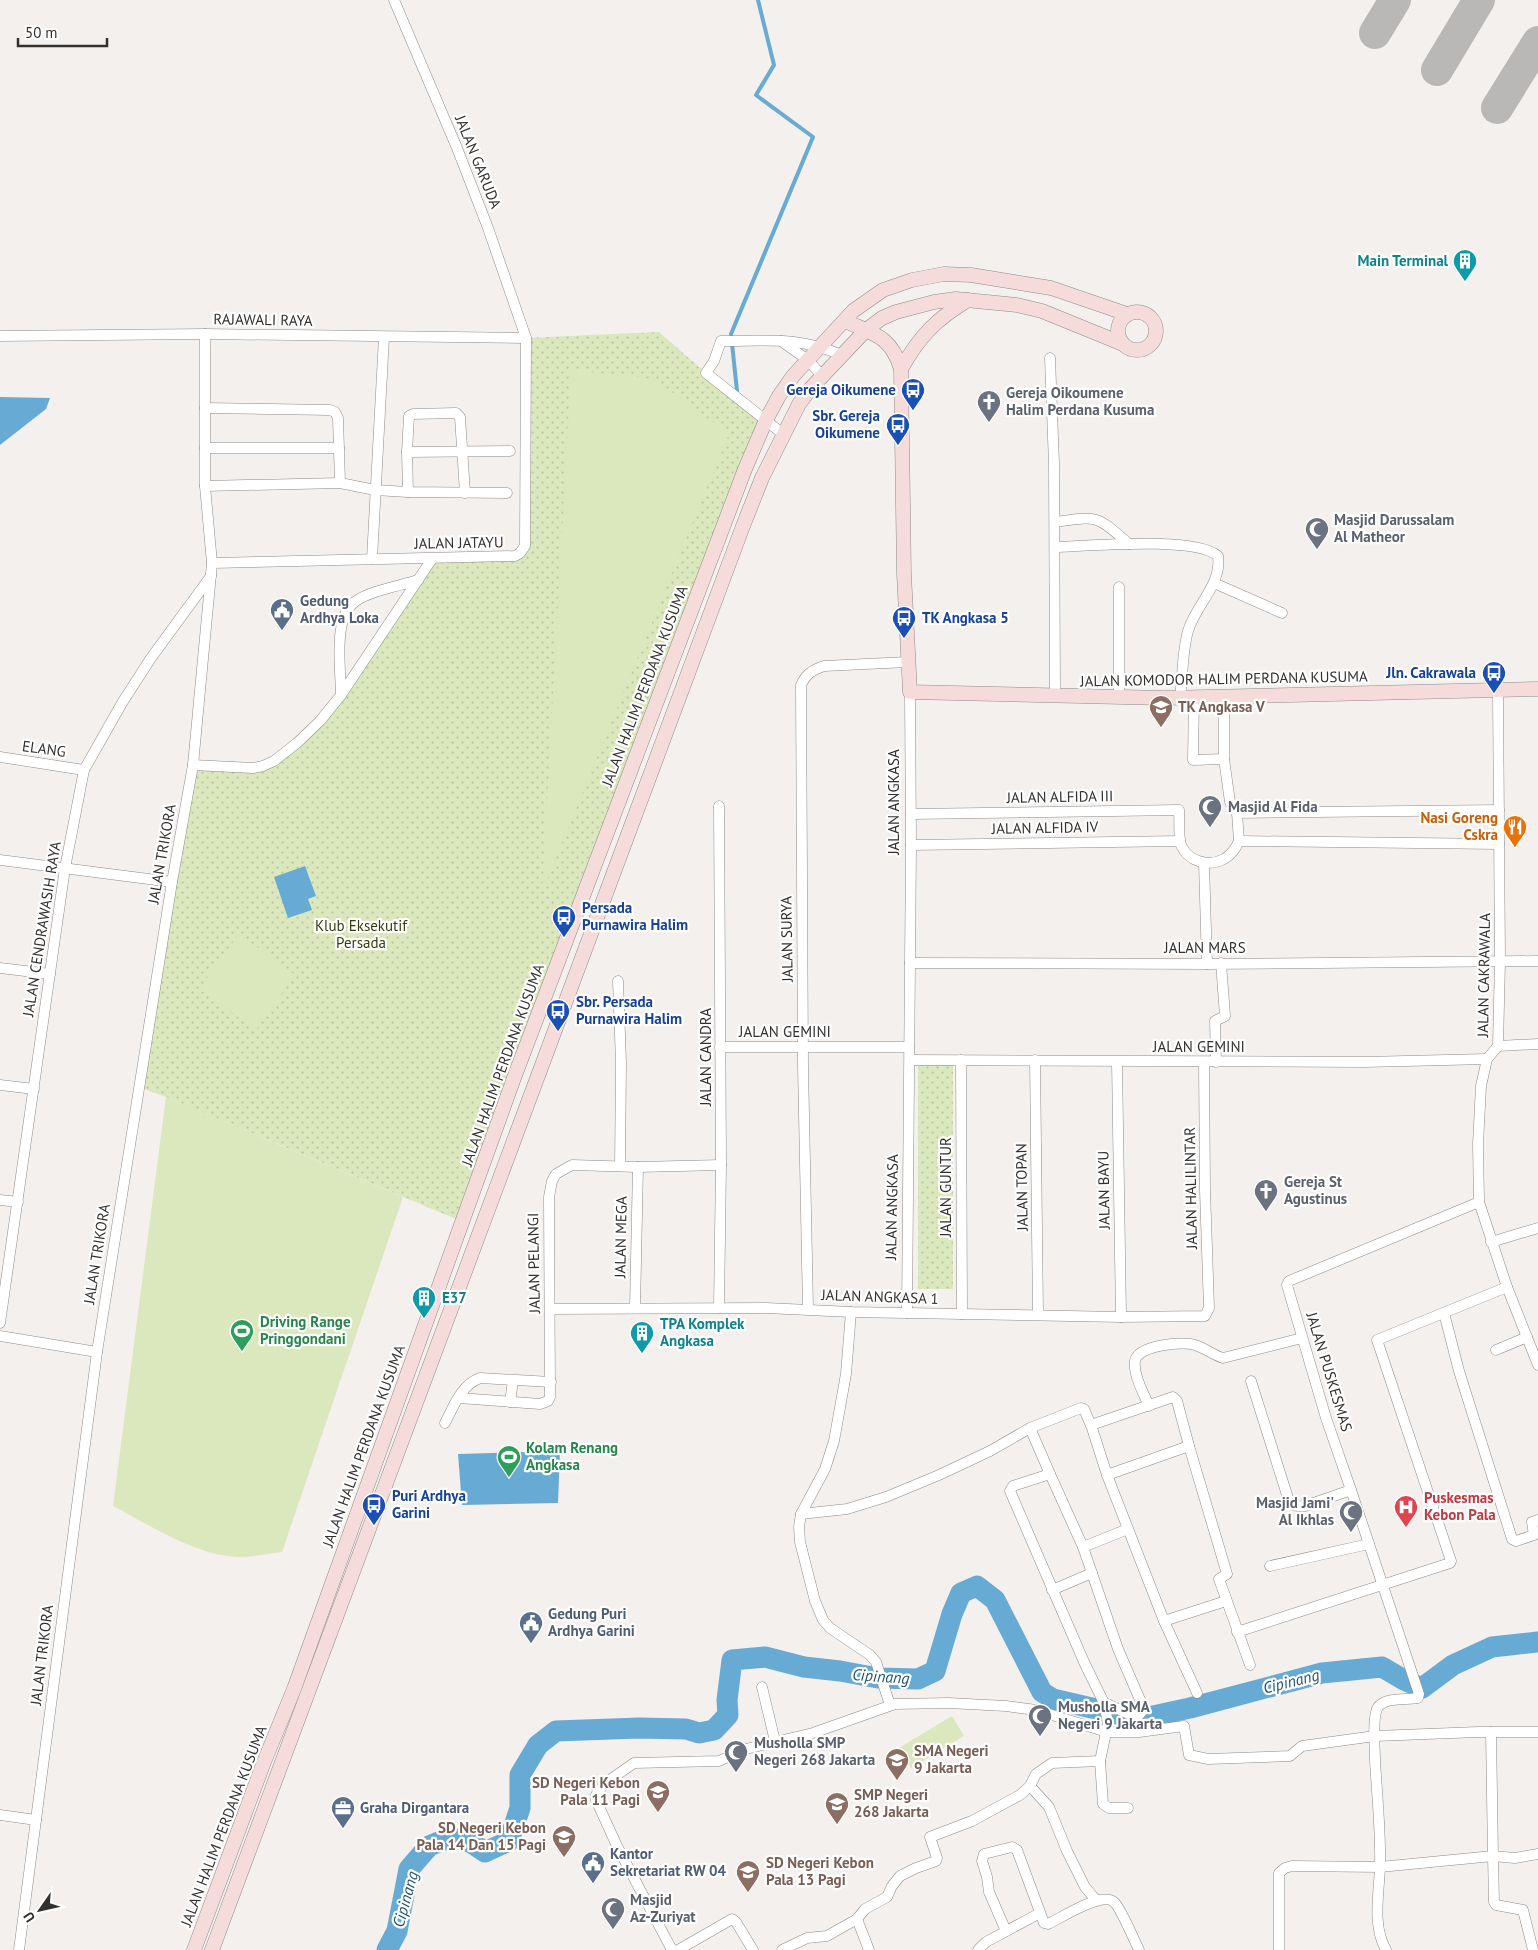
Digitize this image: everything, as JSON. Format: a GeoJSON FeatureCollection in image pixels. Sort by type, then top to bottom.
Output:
{"type":"FeatureCollection","features":[{"type":"Feature","properties":{"kind":"street","name":"JALAN GARUDA"},"geometry":{"type":"LineString","coordinates":[[394,0],[457,148],[488,228],[526,338]]}},
{"type":"Feature","properties":{"kind":"street","name":"JALAN HALIM PERDANA KUSUMA"},"geometry":{"type":"LineString","coordinates":[[194,1950],[264,1762],[294,1689],[517,1070],[744,469],[766,420],[784,389],[808,360],[854,311],[883,290],[912,280],[944,274],[971,275],[1051,288],[1127,314]]}},
{"type":"Feature","properties":{"kind":"street","name":"JALAN HALIM PERDANA KUSUMA"},"geometry":{"type":"LineString","coordinates":[[212,1950],[739,535],[762,478],[799,404],[822,376],[866,330],[882,318],[908,308],[956,299],[1042,311],[1123,344]]}},
{"type":"Feature","properties":{"kind":"street"},"geometry":{"type":"LineString","coordinates":[[901,369],[916,344],[942,317],[968,300]]}},
{"type":"Feature","properties":{"kind":"street"},"geometry":{"type":"LineString","coordinates":[[1135,312],[1149,316],[1154,321],[1156,335],[1152,344],[1143,349],[1134,350],[1123,344],[1118,328],[1127,314],[1135,312]]}},
{"type":"Feature","properties":{"kind":"street","name":"JALAN ANGKASA"},"geometry":{"type":"LineString","coordinates":[[845,321],[878,336],[889,344],[896,354],[901,369],[904,574],[910,692],[911,814],[907,1313]]}},
{"type":"Feature","properties":{"kind":"street","name":"RAJAWALI RAYA"},"geometry":{"type":"LineString","coordinates":[[0,336],[205,334],[526,338]]}},
{"type":"Feature","properties":{"kind":"street","name":"JALAN TRIKORA"},"geometry":{"type":"LineString","coordinates":[[18,1950],[97,1352],[172,882],[193,765],[212,563],[204,486],[205,334]]}},
{"type":"Feature","properties":{"kind":"street"},"geometry":{"type":"LineString","coordinates":[[372,559],[384,337]]}},
{"type":"Feature","properties":{"kind":"street","name":"JALAN JATAYU"},"geometry":{"type":"LineString","coordinates":[[212,563],[514,556],[524,549],[527,492],[526,338]]}},
{"type":"Feature","properties":{"kind":"street"},"geometry":{"type":"LineString","coordinates":[[783,434],[706,373],[723,341],[794,341],[821,346],[842,355]]}},
{"type":"Feature","properties":{"kind":"street"},"geometry":{"type":"LineString","coordinates":[[781,341],[808,360],[822,376]]}},
{"type":"Feature","properties":{"kind":"street"},"geometry":{"type":"LineString","coordinates":[[1050,358],[1055,522],[1056,696]]}},
{"type":"Feature","properties":{"kind":"street"},"geometry":{"type":"LineString","coordinates":[[205,408],[333,411],[338,416],[340,483]]}},
{"type":"Feature","properties":{"kind":"street"},"geometry":{"type":"LineString","coordinates":[[408,492],[408,420],[411,415],[456,414],[460,418],[465,493]]}},
{"type":"Feature","properties":{"kind":"street"},"geometry":{"type":"LineString","coordinates":[[205,448],[339,448]]}},
{"type":"Feature","properties":{"kind":"street"},"geometry":{"type":"LineString","coordinates":[[407,452],[510,450]]}},
{"type":"Feature","properties":{"kind":"street"},"geometry":{"type":"LineString","coordinates":[[204,486],[340,483],[375,490],[408,492],[507,492]]}},
{"type":"Feature","properties":{"kind":"street"},"geometry":{"type":"LineString","coordinates":[[1055,522],[1083,518],[1097,519],[1102,521],[1129,544]]}},
{"type":"Feature","properties":{"kind":"street"},"geometry":{"type":"LineString","coordinates":[[1055,547],[1171,544],[1212,552],[1218,556],[1219,566],[1214,584],[1196,614],[1188,633],[1187,697],[1193,760],[1224,759]]}},
{"type":"Feature","properties":{"kind":"street"},"geometry":{"type":"LineString","coordinates":[[193,765],[253,768],[268,764],[284,753],[320,721],[341,695],[432,559]]}},
{"type":"Feature","properties":{"kind":"street","name":"JALAN CENDRAWASIH RAYA"},"geometry":{"type":"LineString","coordinates":[[0,1323],[2,1298],[18,1202],[65,868],[84,770],[122,703],[151,658],[211,575]]}},
{"type":"Feature","properties":{"kind":"street"},"geometry":{"type":"LineString","coordinates":[[341,695],[340,640],[343,618],[348,609],[355,601],[366,596],[418,580]]}},
{"type":"Feature","properties":{"kind":"street"},"geometry":{"type":"LineString","coordinates":[[1214,584],[1282,613]]}},
{"type":"Feature","properties":{"kind":"street"},"geometry":{"type":"LineString","coordinates":[[1119,587],[1119,697]]}},
{"type":"Feature","properties":{"kind":"street","name":"JALAN SURYA"},"geometry":{"type":"LineString","coordinates":[[808,1309],[803,1048],[801,685],[804,676],[824,666],[908,662]]}},
{"type":"Feature","properties":{"kind":"street","name":"JALAN KOMODOR HALIM PERDANA KUSUMA"},"geometry":{"type":"LineString","coordinates":[[910,692],[1056,696],[1224,697],[1538,689]]}},
{"type":"Feature","properties":{"kind":"street","name":"JALAN CAKRAWALA"},"geometry":{"type":"LineString","coordinates":[[1498,691],[1500,961],[1498,1046],[1488,1059],[1481,1086],[1478,1144],[1480,1202],[1491,1242],[1507,1287],[1538,1365]]}},
{"type":"Feature","properties":{"kind":"street"},"geometry":{"type":"LineString","coordinates":[[1180,841],[1190,857],[1204,863],[1214,863],[1224,859],[1240,842],[1237,813],[1230,802],[1224,759],[1224,697]]}},
{"type":"Feature","properties":{"kind":"street","name":"ELANG"},"geometry":{"type":"LineString","coordinates":[[0,757],[84,770]]}},
{"type":"Feature","properties":{"kind":"street","name":"JALAN CANDRA"},"geometry":{"type":"LineString","coordinates":[[719,806],[720,1308]]}},
{"type":"Feature","properties":{"kind":"street","name":"JALAN ALFIDA III"},"geometry":{"type":"LineString","coordinates":[[911,814],[1179,810],[1180,841]]}},
{"type":"Feature","properties":{"kind":"street"},"geometry":{"type":"LineString","coordinates":[[1237,813],[1499,810]]}},
{"type":"Feature","properties":{"kind":"street","name":"JALAN ALFIDA IV"},"geometry":{"type":"LineString","coordinates":[[911,845],[1180,841]]}},
{"type":"Feature","properties":{"kind":"street"},"geometry":{"type":"LineString","coordinates":[[1240,842],[1499,844]]}},
{"type":"Feature","properties":{"kind":"street"},"geometry":{"type":"LineString","coordinates":[[0,860],[172,882]]}},
{"type":"Feature","properties":{"kind":"street"},"geometry":{"type":"LineString","coordinates":[[1204,863],[1207,964]]}},
{"type":"Feature","properties":{"kind":"street","name":"JALAN MARS"},"geometry":{"type":"LineString","coordinates":[[910,964],[1538,961]]}},
{"type":"Feature","properties":{"kind":"street"},"geometry":{"type":"LineString","coordinates":[[1216,1062],[1215,1020],[1225,1016],[1222,964]]}},
{"type":"Feature","properties":{"kind":"street"},"geometry":{"type":"LineString","coordinates":[[0,968],[50,974]]}},
{"type":"Feature","properties":{"kind":"street"},"geometry":{"type":"LineString","coordinates":[[618,981],[622,1062],[620,1166]]}},
{"type":"Feature","properties":{"kind":"street"},"geometry":{"type":"LineString","coordinates":[[1498,1046],[1538,1044]]}},
{"type":"Feature","properties":{"kind":"street","name":"JALAN GEMINI"},"geometry":{"type":"LineString","coordinates":[[720,1047],[909,1048]]}},
{"type":"Feature","properties":{"kind":"street","name":"JALAN GEMINI"},"geometry":{"type":"LineString","coordinates":[[910,1060],[1365,1062],[1488,1059]]}},
{"type":"Feature","properties":{"kind":"street","name":"JALAN GUNTUR"},"geometry":{"type":"LineString","coordinates":[[961,1060],[962,1314]]}},
{"type":"Feature","properties":{"kind":"street","name":"JALAN TOPAN"},"geometry":{"type":"LineString","coordinates":[[1035,1060],[1038,1314]]}},
{"type":"Feature","properties":{"kind":"street","name":"JALAN BAYU"},"geometry":{"type":"LineString","coordinates":[[1117,1062],[1121,1318]]}},
{"type":"Feature","properties":{"kind":"street","name":"JALAN HALILINTAR"},"geometry":{"type":"LineString","coordinates":[[1204,1062],[1204,1190],[1208,1313]]}},
{"type":"Feature","properties":{"kind":"street"},"geometry":{"type":"LineString","coordinates":[[0,1085],[34,1089]]}},
{"type":"Feature","properties":{"kind":"street","name":"JALAN PELANGI"},"geometry":{"type":"LineString","coordinates":[[459,1398],[510,1402],[544,1403],[548,1401],[551,1394],[549,1206],[552,1182],[556,1174],[572,1165],[638,1167],[721,1165]]}},
{"type":"Feature","properties":{"kind":"street","name":"JALAN MEGA"},"geometry":{"type":"LineString","coordinates":[[635,1308],[638,1167]]}},
{"type":"Feature","properties":{"kind":"street"},"geometry":{"type":"LineString","coordinates":[[0,1200],[18,1202]]}},
{"type":"Feature","properties":{"kind":"street","name":"JALAN PUSKESMAS"},"geometry":{"type":"LineString","coordinates":[[1375,1736],[1376,1711],[1378,1707],[1391,1700],[1418,1698],[1419,1694],[1352,1490],[1326,1418],[1287,1285],[1289,1282],[1480,1202]]}},
{"type":"Feature","properties":{"kind":"street"},"geometry":{"type":"LineString","coordinates":[[1491,1242],[1538,1228]]}},
{"type":"Feature","properties":{"kind":"street"},"geometry":{"type":"LineString","coordinates":[[1237,1632],[1450,1563],[1451,1560],[1408,1429],[1377,1342],[1378,1338],[1507,1287]]}},
{"type":"Feature","properties":{"kind":"street","name":"JALAN ANGKASA 1"},"geometry":{"type":"LineString","coordinates":[[550,1309],[808,1309],[851,1312],[1038,1314],[1121,1318],[1199,1317],[1205,1316],[1208,1313]]}},
{"type":"Feature","properties":{"kind":"street"},"geometry":{"type":"LineString","coordinates":[[851,1312],[846,1374],[834,1440],[825,1469],[801,1514],[799,1527],[800,1542],[815,1601],[823,1620],[830,1628],[870,1655],[878,1668],[889,1702]]}},
{"type":"Feature","properties":{"kind":"street"},"geometry":{"type":"LineString","coordinates":[[1444,1313],[1459,1371],[1512,1539],[1516,1541],[1534,1535],[1531,1525],[1532,1522],[1538,1520]]}},
{"type":"Feature","properties":{"kind":"street"},"geometry":{"type":"LineString","coordinates":[[0,1336],[97,1352]]}},
{"type":"Feature","properties":{"kind":"street"},"geometry":{"type":"LineString","coordinates":[[1496,1350],[1527,1336]]}},
{"type":"Feature","properties":{"kind":"street"},"geometry":{"type":"LineString","coordinates":[[1149,1406],[1135,1362],[1137,1357],[1144,1352],[1174,1342],[1195,1345],[1223,1358],[1302,1338]]}},
{"type":"Feature","properties":{"kind":"street"},"geometry":{"type":"LineString","coordinates":[[445,1423],[469,1384],[480,1378],[551,1382]]}},
{"type":"Feature","properties":{"kind":"street"},"geometry":{"type":"LineString","coordinates":[[510,1402],[513,1380]]}},
{"type":"Feature","properties":{"kind":"street"},"geometry":{"type":"LineString","coordinates":[[1251,1381],[1288,1498],[1292,1504],[1297,1507],[1305,1506],[1352,1490]]}},
{"type":"Feature","properties":{"kind":"street"},"geometry":{"type":"LineString","coordinates":[[1091,1425],[1174,1398],[1227,1574],[1219,1579],[1250,1665]]}},
{"type":"Feature","properties":{"kind":"street"},"geometry":{"type":"LineString","coordinates":[[801,1514],[847,1510],[886,1497],[990,1451],[1030,1428],[1081,1408],[1084,1409],[1107,1475],[1164,1621],[1197,1693]]}},
{"type":"Feature","properties":{"kind":"street"},"geometry":{"type":"LineString","coordinates":[[1030,1428],[1083,1547],[1118,1648],[1144,1708],[1139,1714],[1132,1716],[1114,1706],[1104,1704]]}},
{"type":"Feature","properties":{"kind":"street"},"geometry":{"type":"LineString","coordinates":[[1107,1475],[1189,1446]]}},
{"type":"Feature","properties":{"kind":"street"},"geometry":{"type":"LineString","coordinates":[[1050,1474],[1013,1486],[1010,1491],[1052,1590],[1104,1704],[1108,1728],[1100,1761],[1103,1804],[1109,1808],[1128,1808]]}},
{"type":"Feature","properties":{"kind":"street"},"geometry":{"type":"LineString","coordinates":[[1083,1547],[1128,1529]]}},
{"type":"Feature","properties":{"kind":"street"},"geometry":{"type":"LineString","coordinates":[[1270,1566],[1369,1544]]}},
{"type":"Feature","properties":{"kind":"street"},"geometry":{"type":"LineString","coordinates":[[1052,1590],[1092,1573]]}},
{"type":"Feature","properties":{"kind":"street"},"geometry":{"type":"LineString","coordinates":[[1164,1621],[1226,1601]]}},
{"type":"Feature","properties":{"kind":"street"},"geometry":{"type":"LineString","coordinates":[[762,1687],[775,1741]]}},
{"type":"Feature","properties":{"kind":"street"},"geometry":{"type":"LineString","coordinates":[[672,1950],[616,1846],[596,1800],[596,1795],[604,1784],[634,1763],[719,1761],[746,1749],[813,1733],[889,1702],[1006,1706],[1036,1710],[1108,1728],[1139,1732],[1184,1726],[1189,1755],[1208,1758],[1290,1756],[1302,1746],[1375,1736],[1538,1732]]}},
{"type":"Feature","properties":{"kind":"street"},"geometry":{"type":"LineString","coordinates":[[1491,1732],[1494,1902],[1496,1905],[1523,1910],[1534,1947]]}},
{"type":"Feature","properties":{"kind":"street"},"geometry":{"type":"LineString","coordinates":[[1375,1736],[1380,1867],[1377,1899],[1381,1942],[1386,1950]]}},
{"type":"Feature","properties":{"kind":"street"},"geometry":{"type":"LineString","coordinates":[[782,1950],[807,1938],[827,1936],[857,1919],[865,1909],[887,1897],[892,1886],[900,1876],[936,1861],[937,1858],[930,1837],[972,1821],[1020,1795],[1030,1786],[1036,1774],[1052,1763],[1100,1761]]}},
{"type":"Feature","properties":{"kind":"street"},"geometry":{"type":"LineString","coordinates":[[1030,1786],[1050,1807],[1067,1851],[1086,1887],[1096,1900]]}},
{"type":"Feature","properties":{"kind":"street"},"geometry":{"type":"LineString","coordinates":[[0,1815],[36,1820]]}},
{"type":"Feature","properties":{"kind":"street"},"geometry":{"type":"LineString","coordinates":[[1006,1931],[988,1892],[987,1877],[982,1861],[984,1854],[1012,1847],[1015,1848],[1044,1923],[1048,1924],[1096,1900],[1106,1898],[1112,1900],[1119,1908],[1140,1950]]}},
{"type":"Feature","properties":{"kind":"street"},"geometry":{"type":"LineString","coordinates":[[1279,1950],[1279,1873],[1281,1870],[1292,1866],[1380,1867],[1493,1856],[1515,1858],[1538,1854]]}},
{"type":"Feature","properties":{"kind":"street"},"geometry":{"type":"LineString","coordinates":[[978,1950],[986,1942],[1040,1913]]}},
{"type":"Feature","properties":{"kind":"street"},"geometry":{"type":"LineString","coordinates":[[678,1950],[732,1919],[736,1922],[753,1950]]}},
{"type":"Feature","properties":{"kind":"street"},"geometry":{"type":"LineString","coordinates":[[857,1919],[869,1950]]}},
{"type":"Feature","properties":{"kind":"green space","name":"Klub Eksekutif Persada"},"geometry":{"type":"Polygon","coordinates":[[[659,332],[699,367],[766,420],[463,1222],[139,1087],[193,765],[263,766],[320,721],[432,559],[522,551],[526,338],[659,332]]]}},
{"type":"Feature","properties":{"kind":"green space"},"geometry":{"type":"Polygon","coordinates":[[[571,370],[654,379],[729,434],[542,892],[571,370]]]}},
{"type":"Feature","properties":{"kind":"green space"},"geometry":{"type":"Polygon","coordinates":[[[239,934],[295,975],[256,1030],[199,989],[239,934]]]}},
{"type":"Feature","properties":{"kind":"green space"},"geometry":{"type":"Polygon","coordinates":[[[918,1063],[953,1063],[953,1289],[918,1289],[918,1063]]]}},
{"type":"Feature","properties":{"kind":"green space","name":"Driving Range Pringgondani"},"geometry":{"type":"Polygon","coordinates":[[[166,1097],[403,1197],[282,1552],[240,1557],[208,1552],[175,1539],[113,1506],[166,1097]]]}},
{"type":"Feature","properties":{"kind":"green space"},"geometry":{"type":"Polygon","coordinates":[[[952,1716],[964,1736],[911,1768],[899,1748],[952,1716]]]}},
{"type":"Feature","properties":{"kind":"water"},"geometry":{"type":"Polygon","coordinates":[[[0,397],[50,398],[46,409],[0,445],[0,397]]]}},
{"type":"Feature","properties":{"kind":"water"},"geometry":{"type":"Polygon","coordinates":[[[305,866],[316,896],[308,899],[312,910],[288,918],[274,877],[305,866]]]}},
{"type":"Feature","properties":{"kind":"water","name":"Kolam Renang Angkasa"},"geometry":{"type":"Polygon","coordinates":[[[560,1451],[558,1503],[462,1505],[458,1454],[560,1451]]]}},
{"type":"Feature","properties":{"kind":"waterway"},"geometry":{"type":"LineString","coordinates":[[737,391],[731,334],[813,137],[756,95],[774,65],[758,0]]}},
{"type":"Feature","properties":{"kind":"waterway","name":"Cipinang"},"geometry":{"type":"LineString","coordinates":[[387,1950],[397,1931],[409,1869],[429,1846],[451,1837],[470,1842],[485,1852],[509,1841],[520,1808],[520,1775],[538,1745],[556,1731],[639,1728],[686,1729],[699,1733],[714,1730],[728,1715],[727,1700],[732,1660],[765,1657],[804,1667],[878,1678],[918,1679],[935,1671],[952,1614],[961,1593],[977,1586],[995,1600],[1042,1692],[1053,1699],[1139,1719],[1190,1708],[1322,1673],[1382,1667],[1422,1688],[1453,1665],[1492,1647],[1538,1642]]}},
{"type":"Feature","properties":{"kind":"taxiway"},"geometry":{"type":"LineString","coordinates":[[1375,33],[1395,0]]}},
{"type":"Feature","properties":{"kind":"taxiway"},"geometry":{"type":"LineString","coordinates":[[1437,70],[1479,0]]}},
{"type":"Feature","properties":{"kind":"taxiway"},"geometry":{"type":"LineString","coordinates":[[1497,108],[1538,42]]}},
{"type":"Feature","properties":{"kind":"place","name":"Main Terminal"},"geometry":{"type":"Point","coordinates":[1465,282]}},
{"type":"Feature","properties":{"kind":"place","name":"Gereja Oikumene"},"geometry":{"type":"Point","coordinates":[913,411]}},
{"type":"Feature","properties":{"kind":"place","name":"Gereja Oikoumene Halim Perdana Kusuma"},"geometry":{"type":"Point","coordinates":[989,423]}},
{"type":"Feature","properties":{"kind":"place","name":"Sbr. Gereja Oikumene"},"geometry":{"type":"Point","coordinates":[898,446]}},
{"type":"Feature","properties":{"kind":"place","name":"Masjid Darussalam Al Matheor"},"geometry":{"type":"Point","coordinates":[1317,550]}},
{"type":"Feature","properties":{"kind":"place","name":"Gedung Ardhya Loka"},"geometry":{"type":"Point","coordinates":[282,631]}},
{"type":"Feature","properties":{"kind":"place","name":"TK Angkasa 5"},"geometry":{"type":"Point","coordinates":[904,639]}},
{"type":"Feature","properties":{"kind":"place","name":"Jln. Cakrawala"},"geometry":{"type":"Point","coordinates":[1494,694]}},
{"type":"Feature","properties":{"kind":"place","name":"TK Angkasa V"},"geometry":{"type":"Point","coordinates":[1161,728]}},
{"type":"Feature","properties":{"kind":"place","name":"Masjid Al Fida"},"geometry":{"type":"Point","coordinates":[1210,828]}},
{"type":"Feature","properties":{"kind":"place","name":"Nasi Goreng Cskra"},"geometry":{"type":"Point","coordinates":[1515,848]}},
{"type":"Feature","properties":{"kind":"place","name":"Persada Purnawira Halim"},"geometry":{"type":"Point","coordinates":[564,938]}},
{"type":"Feature","properties":{"kind":"place","name":"Sbr. Persada Purnawira Halim"},"geometry":{"type":"Point","coordinates":[558,1032]}},
{"type":"Feature","properties":{"kind":"place","name":"Gereja St Agustinus"},"geometry":{"type":"Point","coordinates":[1266,1212]}},
{"type":"Feature","properties":{"kind":"place","name":"E37"},"geometry":{"type":"Point","coordinates":[424,1319]}},
{"type":"Feature","properties":{"kind":"place","name":"Driving Range Pringgondani"},"geometry":{"type":"Point","coordinates":[242,1352]}},
{"type":"Feature","properties":{"kind":"place","name":"TPA Komplek Angkasa"},"geometry":{"type":"Point","coordinates":[642,1354]}},
{"type":"Feature","properties":{"kind":"place","name":"Kolam Renang Angkasa"},"geometry":{"type":"Point","coordinates":[509,1478]}},
{"type":"Feature","properties":{"kind":"place","name":"Puri Ardhya Garini"},"geometry":{"type":"Point","coordinates":[374,1526]}},
{"type":"Feature","properties":{"kind":"place","name":"Puskesmas Kebon Pala"},"geometry":{"type":"Point","coordinates":[1406,1528]}},
{"type":"Feature","properties":{"kind":"place","name":"Masjid Jami' Al Ikhlas"},"geometry":{"type":"Point","coordinates":[1351,1533]}},
{"type":"Feature","properties":{"kind":"place","name":"Gedung Puri Ardhya Garini"},"geometry":{"type":"Point","coordinates":[531,1644]}},
{"type":"Feature","properties":{"kind":"place","name":"Musholla SMA Negeri 9 Jakarta"},"geometry":{"type":"Point","coordinates":[1040,1737]}},
{"type":"Feature","properties":{"kind":"place","name":"Musholla SMP Negeri 268 Jakarta"},"geometry":{"type":"Point","coordinates":[736,1773]}},
{"type":"Feature","properties":{"kind":"place","name":"SMA Negeri 9 Jakarta"},"geometry":{"type":"Point","coordinates":[897,1781]}},
{"type":"Feature","properties":{"kind":"place","name":"SD Negeri Kebon Pala 11 Pagi"},"geometry":{"type":"Point","coordinates":[658,1813]}},
{"type":"Feature","properties":{"kind":"place","name":"SMP Negeri 268 Jakarta"},"geometry":{"type":"Point","coordinates":[837,1825]}},
{"type":"Feature","properties":{"kind":"place","name":"Graha Dirgantara"},"geometry":{"type":"Point","coordinates":[343,1829]}},
{"type":"Feature","properties":{"kind":"place","name":"SD Negeri Kebon Pala 14 Dan 15 Pagi"},"geometry":{"type":"Point","coordinates":[564,1858]}},
{"type":"Feature","properties":{"kind":"place","name":"Kantor Sekretariat RW 04"},"geometry":{"type":"Point","coordinates":[593,1884]}},
{"type":"Feature","properties":{"kind":"place","name":"SD Negeri Kebon Pala 13 Pagi"},"geometry":{"type":"Point","coordinates":[748,1893]}},
{"type":"Feature","properties":{"kind":"place","name":"Masjid Az-Zuriyat"},"geometry":{"type":"Point","coordinates":[613,1930]}}]}
